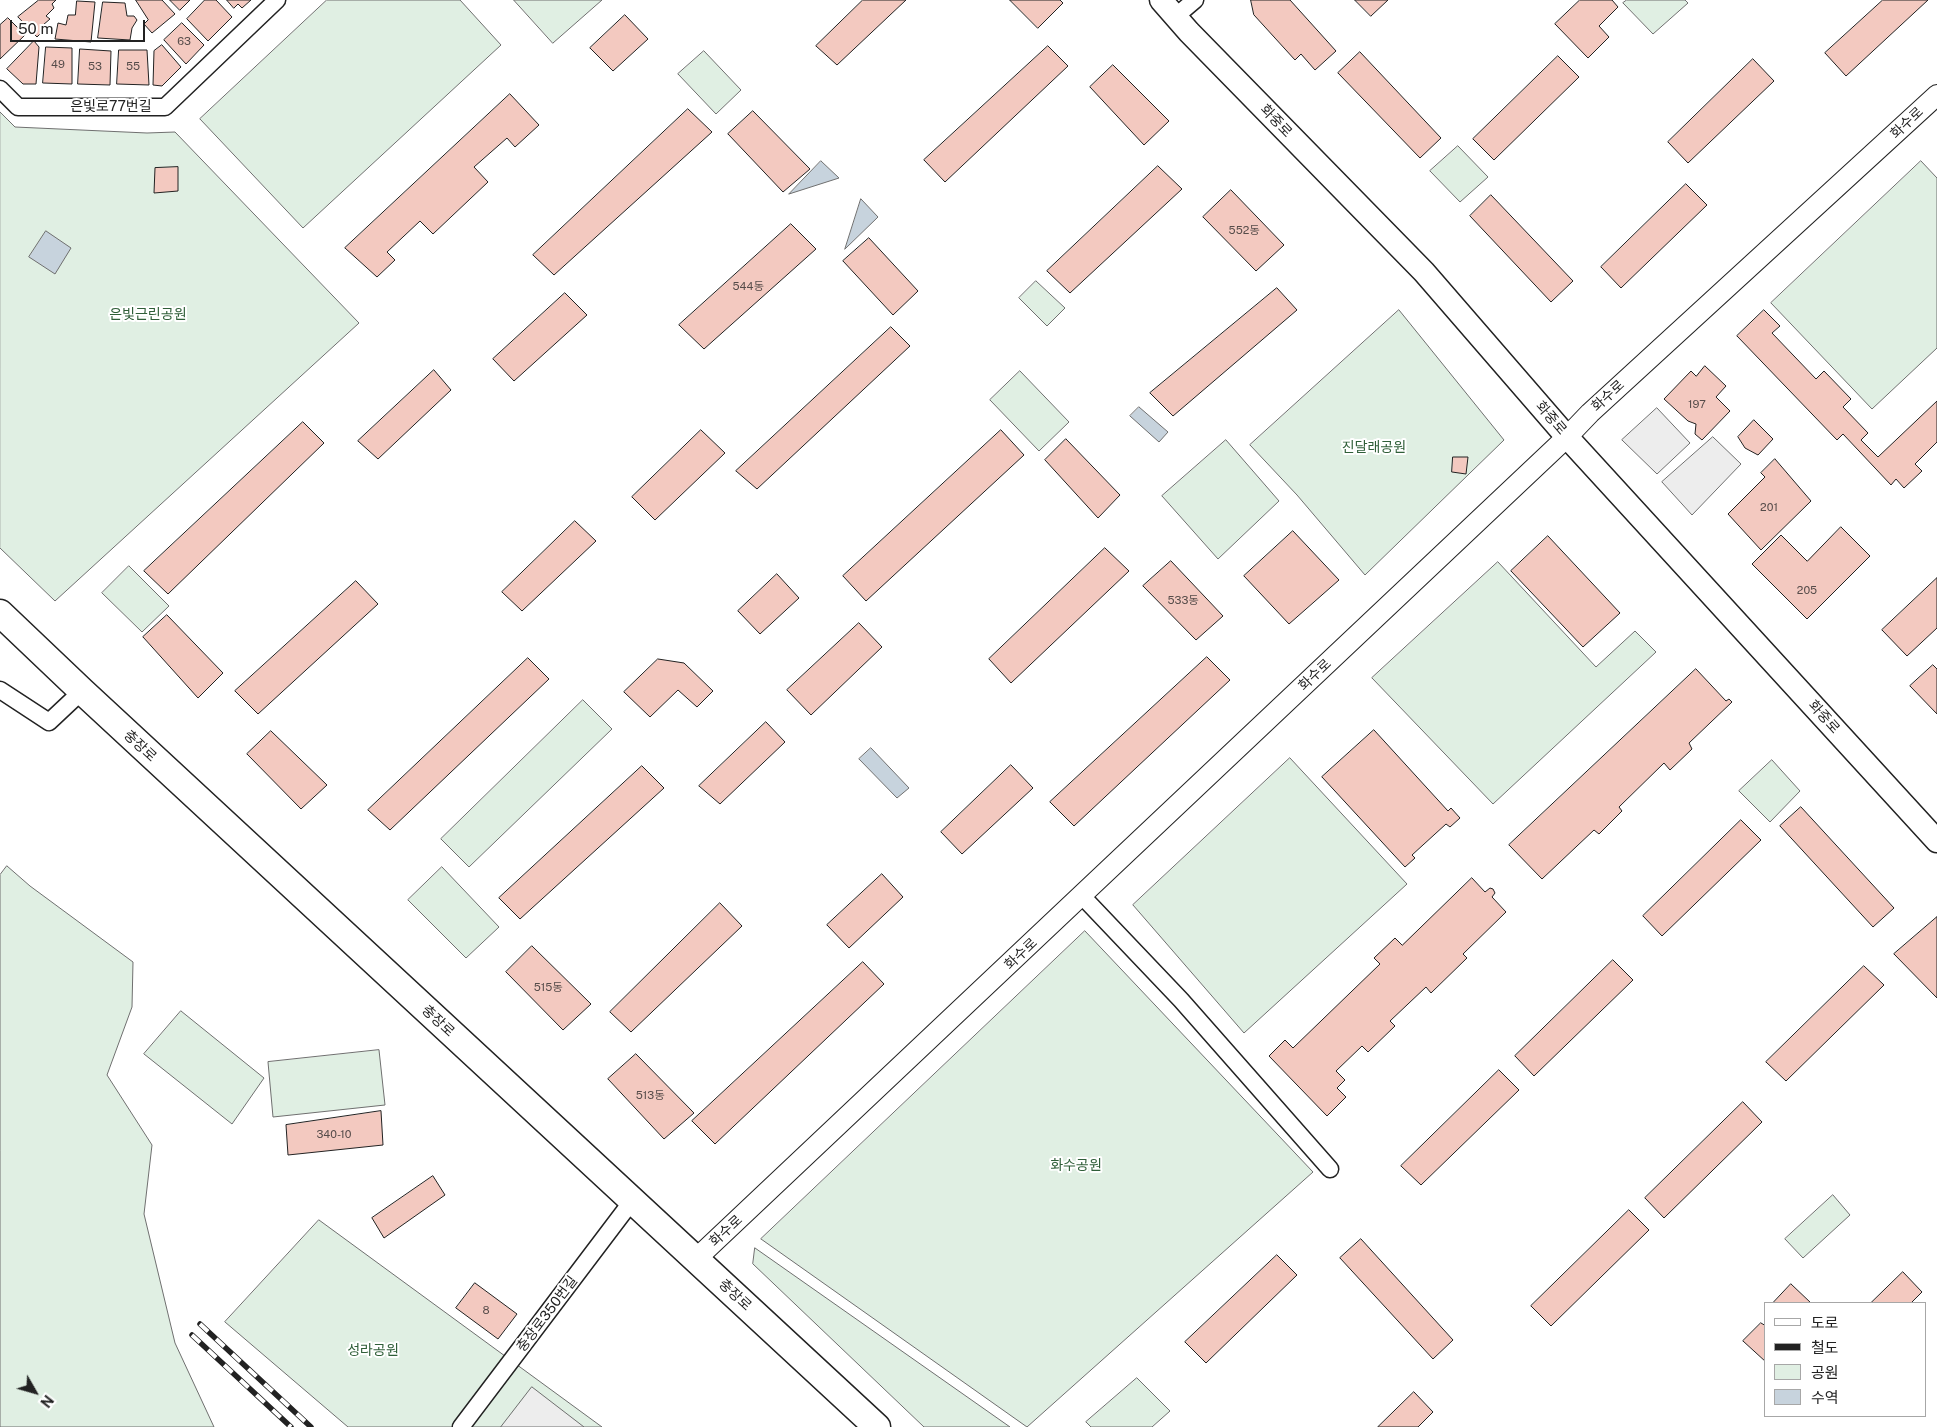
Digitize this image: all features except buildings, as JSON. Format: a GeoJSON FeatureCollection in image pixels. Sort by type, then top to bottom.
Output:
{"type":"FeatureCollection","features":[{"type":"Feature","properties":{"kind":"main road","name":"화중로"},"geometry":{"type":"LineString","coordinates":[[1168,9],[1424,272],[1568,437],[1937,841]]}},
{"type":"Feature","properties":{"kind":"main road","name":"충장로"},"geometry":{"type":"LineString","coordinates":[[0,613],[877,1427]]}},
{"type":"Feature","properties":{"kind":"street","name":"은빛로77번길"},"geometry":{"type":"LineString","coordinates":[[0,89],[18,107],[165,106],[277,0]]}},
{"type":"Feature","properties":{"kind":"street"},"geometry":{"type":"LineString","coordinates":[[1168,9],[1195,0]]}},
{"type":"Feature","properties":{"kind":"street","name":"화수로"},"geometry":{"type":"LineString","coordinates":[[696,1259],[1568,437],[1597,406],[1879,151],[1937,95]]}},
{"type":"Feature","properties":{"kind":"street"},"geometry":{"type":"LineString","coordinates":[[0,690],[49,722],[82,691]]}},
{"type":"Feature","properties":{"kind":"street"},"geometry":{"type":"LineString","coordinates":[[1082,896],[1181,1000],[1330,1169]]}},
{"type":"Feature","properties":{"kind":"street","name":"충장로350번길"},"geometry":{"type":"LineString","coordinates":[[461,1427],[632,1201]]}},
{"type":"Feature","properties":{"kind":"green space"},"geometry":{"type":"Polygon","coordinates":[[[327,0],[460,0],[501,45],[303,228],[200,119],[327,0]]]}},
{"type":"Feature","properties":{"kind":"green space"},"geometry":{"type":"Polygon","coordinates":[[[514,0],[602,0],[553,43],[514,0]]]}},
{"type":"Feature","properties":{"kind":"green space"},"geometry":{"type":"Polygon","coordinates":[[[1627,0],[1685,0],[1688,3],[1653,34],[1623,3],[1627,0]]]}},
{"type":"Feature","properties":{"kind":"green space"},"geometry":{"type":"Polygon","coordinates":[[[704,51],[741,90],[716,114],[678,74],[704,51]]]}},
{"type":"Feature","properties":{"kind":"green space","name":"은빛근린공원"},"geometry":{"type":"Polygon","coordinates":[[[0,112],[15,127],[147,133],[175,132],[359,323],[55,601],[0,548],[0,112]]]}},
{"type":"Feature","properties":{"kind":"green space"},"geometry":{"type":"Polygon","coordinates":[[[1458,146],[1488,177],[1460,202],[1430,171],[1458,146]]]}},
{"type":"Feature","properties":{"kind":"green space"},"geometry":{"type":"Polygon","coordinates":[[[1921,161],[1937,178],[1937,348],[1872,409],[1771,303],[1921,161]]]}},
{"type":"Feature","properties":{"kind":"green space"},"geometry":{"type":"Polygon","coordinates":[[[1036,281],[1065,308],[1047,326],[1019,298],[1036,281]]]}},
{"type":"Feature","properties":{"kind":"green space","name":"진달래공원"},"geometry":{"type":"Polygon","coordinates":[[[1399,310],[1504,440],[1365,575],[1297,495],[1250,445],[1399,310]]]}},
{"type":"Feature","properties":{"kind":"green space"},"geometry":{"type":"Polygon","coordinates":[[[1020,371],[1069,422],[1039,451],[990,400],[1020,371]]]}},
{"type":"Feature","properties":{"kind":"green space"},"geometry":{"type":"Polygon","coordinates":[[[1226,440],[1279,501],[1218,559],[1162,496],[1226,440]]]}},
{"type":"Feature","properties":{"kind":"green space"},"geometry":{"type":"Polygon","coordinates":[[[1498,562],[1596,667],[1635,631],[1656,652],[1493,804],[1372,678],[1498,562]]]}},
{"type":"Feature","properties":{"kind":"green space"},"geometry":{"type":"Polygon","coordinates":[[[129,566],[169,606],[142,632],[102,593],[129,566]]]}},
{"type":"Feature","properties":{"kind":"green space"},"geometry":{"type":"Polygon","coordinates":[[[583,700],[612,729],[469,867],[441,839],[583,700]]]}},
{"type":"Feature","properties":{"kind":"green space"},"geometry":{"type":"Polygon","coordinates":[[[1290,758],[1407,884],[1244,1033],[1133,905],[1290,758]]]}},
{"type":"Feature","properties":{"kind":"green space"},"geometry":{"type":"Polygon","coordinates":[[[1772,760],[1800,791],[1770,822],[1739,791],[1772,760]]]}},
{"type":"Feature","properties":{"kind":"green space"},"geometry":{"type":"Polygon","coordinates":[[[7,866],[30,886],[133,962],[132,1007],[107,1075],[152,1145],[144,1214],[175,1343],[214,1427],[0,1427],[0,875],[7,866]]]}},
{"type":"Feature","properties":{"kind":"green space"},"geometry":{"type":"Polygon","coordinates":[[[442,867],[499,927],[466,958],[408,900],[442,867]]]}},
{"type":"Feature","properties":{"kind":"green space","name":"화수공원"},"geometry":{"type":"Polygon","coordinates":[[[1085,931],[1313,1172],[1027,1427],[761,1239],[1085,931]]]}},
{"type":"Feature","properties":{"kind":"green space"},"geometry":{"type":"Polygon","coordinates":[[[181,1011],[264,1078],[232,1124],[144,1054],[181,1011]]]}},
{"type":"Feature","properties":{"kind":"green space"},"geometry":{"type":"Polygon","coordinates":[[[379,1050],[385,1105],[273,1117],[268,1062],[379,1050]]]}},
{"type":"Feature","properties":{"kind":"green space"},"geometry":{"type":"Polygon","coordinates":[[[1833,1195],[1850,1215],[1803,1258],[1785,1239],[1833,1195]]]}},
{"type":"Feature","properties":{"kind":"green space","name":"성라공원"},"geometry":{"type":"Polygon","coordinates":[[[319,1220],[602,1427],[348,1427],[225,1322],[319,1220]]]}},
{"type":"Feature","properties":{"kind":"green space"},"geometry":{"type":"Polygon","coordinates":[[[755,1248],[1010,1427],[924,1427],[753,1264],[755,1248]]]}},
{"type":"Feature","properties":{"kind":"green space"},"geometry":{"type":"Polygon","coordinates":[[[1137,1378],[1170,1411],[1152,1427],[1091,1427],[1086,1422],[1137,1378]]]}},
{"type":"Feature","properties":{"kind":"shaded area"},"geometry":{"type":"Polygon","coordinates":[[[1657,408],[1690,443],[1657,474],[1622,440],[1657,408]]]}},
{"type":"Feature","properties":{"kind":"shaded area"},"geometry":{"type":"Polygon","coordinates":[[[1713,437],[1741,464],[1692,515],[1662,482],[1713,437]]]}},
{"type":"Feature","properties":{"kind":"shaded area"},"geometry":{"type":"Polygon","coordinates":[[[532,1387],[584,1427],[501,1427],[532,1387]]]}},
{"type":"Feature","properties":{"kind":"water"},"geometry":{"type":"Polygon","coordinates":[[[821,161],[839,178],[789,194],[821,161]]]}},
{"type":"Feature","properties":{"kind":"water"},"geometry":{"type":"Polygon","coordinates":[[[861,199],[878,217],[845,249],[861,199]]]}},
{"type":"Feature","properties":{"kind":"water"},"geometry":{"type":"Polygon","coordinates":[[[46,231],[71,248],[55,274],[29,257],[46,231]]]}},
{"type":"Feature","properties":{"kind":"water"},"geometry":{"type":"Polygon","coordinates":[[[1139,407],[1168,432],[1159,442],[1130,416],[1139,407]]]}},
{"type":"Feature","properties":{"kind":"water"},"geometry":{"type":"Polygon","coordinates":[[[871,748],[909,788],[897,798],[859,759],[871,748]]]}},
{"type":"Feature","properties":{"kind":"railway"},"geometry":{"type":"LineString","coordinates":[[200,1324],[311,1427]]}},
{"type":"Feature","properties":{"kind":"railway"},"geometry":{"type":"LineString","coordinates":[[192,1335],[291,1427]]}}]}
